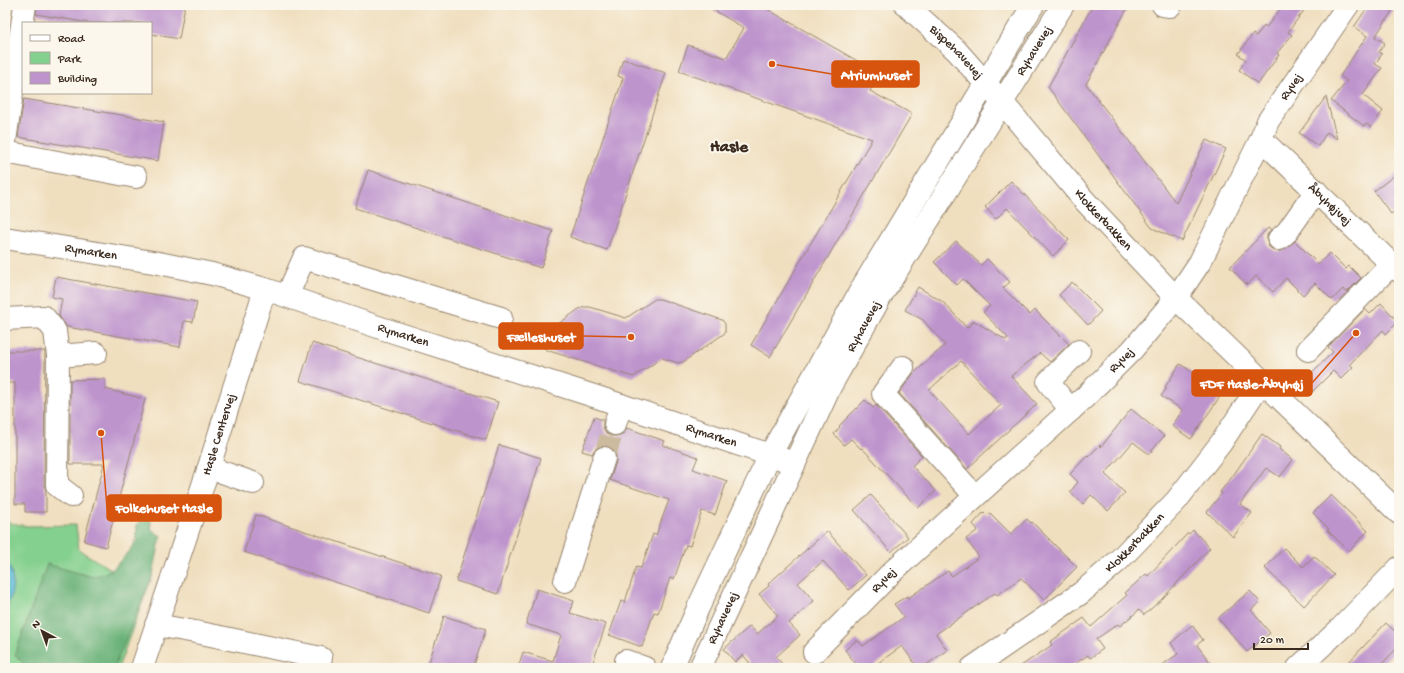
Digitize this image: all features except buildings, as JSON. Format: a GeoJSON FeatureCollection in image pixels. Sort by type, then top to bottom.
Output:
{"type":"FeatureCollection","features":[{"type":"Feature","properties":{"kind":"street"},"geometry":{"type":"LineString","coordinates":[[22,22],[25,5]]}},
{"type":"Feature","properties":{"kind":"street","name":"Bispehavevej"},"geometry":{"type":"LineString","coordinates":[[906,5],[956,50],[1002,102]]}},
{"type":"Feature","properties":{"kind":"street","name":"Ryhavevej"},"geometry":{"type":"LineString","coordinates":[[672,668],[698,608],[770,454],[863,286],[1033,5]]}},
{"type":"Feature","properties":{"kind":"street","name":"Ryhavevej"},"geometry":{"type":"LineString","coordinates":[[700,668],[831,385],[881,296],[1063,5]]}},
{"type":"Feature","properties":{"kind":"street"},"geometry":{"type":"LineString","coordinates":[[1163,5],[1171,5]]}},
{"type":"Feature","properties":{"kind":"street","name":"Ryvej"},"geometry":{"type":"LineString","coordinates":[[814,652],[892,572],[1070,410],[1132,350],[1176,298],[1200,262],[1268,122],[1348,5]]}},
{"type":"Feature","properties":{"kind":"street"},"geometry":{"type":"LineString","coordinates":[[5,141],[22,25]]}},
{"type":"Feature","properties":{"kind":"street","name":"Klokkerbakken"},"geometry":{"type":"LineString","coordinates":[[1002,102],[1084,200],[1176,298],[1399,513]]}},
{"type":"Feature","properties":{"kind":"street","name":"Åbyhøjvej"},"geometry":{"type":"LineString","coordinates":[[1261,139],[1316,191],[1394,260]]}},
{"type":"Feature","properties":{"kind":"street"},"geometry":{"type":"LineString","coordinates":[[5,152],[136,177]]}},
{"type":"Feature","properties":{"kind":"street"},"geometry":{"type":"LineString","coordinates":[[1279,239],[1288,232],[1316,191]]}},
{"type":"Feature","properties":{"kind":"street","name":"Rymarken"},"geometry":{"type":"LineString","coordinates":[[5,238],[159,263],[212,274],[265,289],[384,330],[590,394],[618,415],[770,454],[794,463]]}},
{"type":"Feature","properties":{"kind":"street"},"geometry":{"type":"LineString","coordinates":[[287,296],[304,258],[501,318]]}},
{"type":"Feature","properties":{"kind":"street"},"geometry":{"type":"LineString","coordinates":[[1308,350],[1394,260]]}},
{"type":"Feature","properties":{"kind":"street","name":"Hasle Centervej"},"geometry":{"type":"LineString","coordinates":[[142,668],[208,470],[265,289]]}},
{"type":"Feature","properties":{"kind":"street"},"geometry":{"type":"LineString","coordinates":[[5,319],[44,317],[55,332],[58,356],[57,485],[71,496]]}},
{"type":"Feature","properties":{"kind":"street"},"geometry":{"type":"LineString","coordinates":[[58,356],[96,352]]}},
{"type":"Feature","properties":{"kind":"street"},"geometry":{"type":"LineString","coordinates":[[1070,410],[1048,382],[1079,352]]}},
{"type":"Feature","properties":{"kind":"street"},"geometry":{"type":"LineString","coordinates":[[903,366],[883,394],[975,496]]}},
{"type":"Feature","properties":{"kind":"street","name":"Klokkerbakken"},"geometry":{"type":"LineString","coordinates":[[972,668],[1081,593],[1118,561],[1176,501],[1221,443],[1262,381]]}},
{"type":"Feature","properties":{"kind":"street"},"geometry":{"type":"LineString","coordinates":[[565,581],[604,458]]}},
{"type":"Feature","properties":{"kind":"street"},"geometry":{"type":"LineString","coordinates":[[208,470],[219,471],[253,483]]}},
{"type":"Feature","properties":{"kind":"street"},"geometry":{"type":"LineString","coordinates":[[1298,668],[1341,628],[1399,568]]}},
{"type":"Feature","properties":{"kind":"street"},"geometry":{"type":"LineString","coordinates":[[156,625],[322,658]]}},
{"type":"Feature","properties":{"kind":"green space"},"geometry":{"type":"Polygon","coordinates":[[[150,517],[152,530],[161,536],[153,574],[114,668],[28,668],[15,655],[47,564],[93,577],[112,570],[131,549],[136,541],[137,524],[150,517]]]}},
{"type":"Feature","properties":{"kind":"green space"},"geometry":{"type":"Polygon","coordinates":[[[5,522],[27,526],[76,525],[79,550],[112,570],[153,574],[118,668],[5,668],[5,522]]]}},
{"type":"Feature","properties":{"kind":"water"},"geometry":{"type":"Polygon","coordinates":[[[5,559],[11,571],[13,584],[11,597],[5,609],[5,559]]]}},
{"type":"Feature","properties":{"kind":"tunnel"},"geometry":{"type":"LineString","coordinates":[[604,458],[615,424]]}},
{"type":"Feature","properties":{"kind":"place","name":"Atriumhuset"},"geometry":{"type":"Point","coordinates":[772,64]}},
{"type":"Feature","properties":{"kind":"place","name":"FDF Hasle-Åbyhøj"},"geometry":{"type":"Point","coordinates":[1356,333]}},
{"type":"Feature","properties":{"kind":"place","name":"Fælleshuset"},"geometry":{"type":"Point","coordinates":[631,337]}},
{"type":"Feature","properties":{"kind":"place","name":"Folkehuset Hasle"},"geometry":{"type":"Point","coordinates":[101,433]}},
{"type":"Feature","properties":{"kind":"district","name":"Hasle"},"geometry":{"type":"Point","coordinates":[729,148]}}]}
